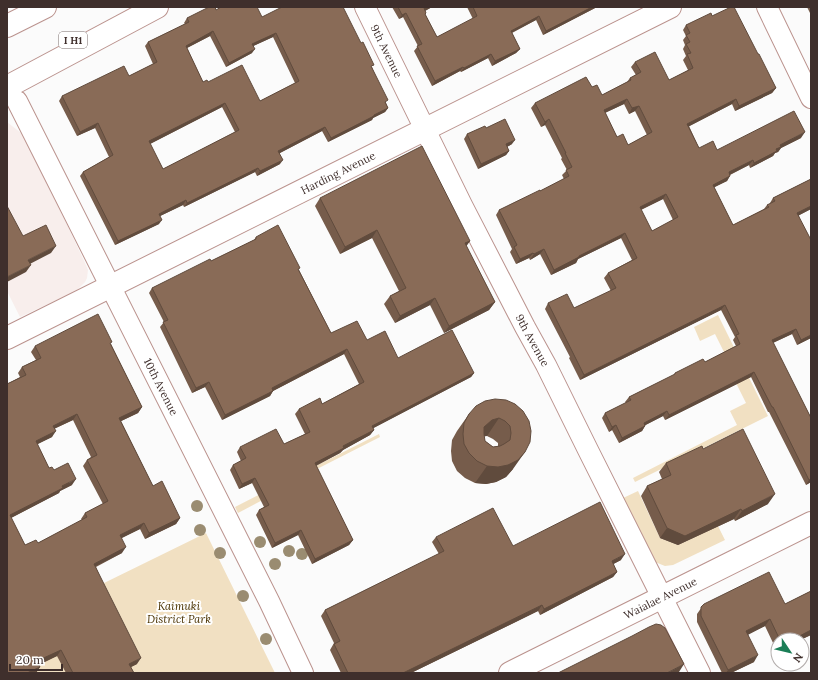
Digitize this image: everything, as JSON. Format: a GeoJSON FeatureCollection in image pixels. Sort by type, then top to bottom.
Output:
{"type":"FeatureCollection","features":[{"type":"Feature","properties":{"kind":"main road"},"geometry":{"type":"LineString","coordinates":[[7,26],[45,7]]}},
{"type":"Feature","properties":{"kind":"main road","name":"I H1"},"geometry":{"type":"LineString","coordinates":[[7,73],[140,7]]}},
{"type":"Feature","properties":{"kind":"main road"},"geometry":{"type":"LineString","coordinates":[[12,94],[157,7]]}},
{"type":"Feature","properties":{"kind":"main road","name":"Harding Avenue"},"geometry":{"type":"LineString","coordinates":[[7,338],[670,7]]}},
{"type":"Feature","properties":{"kind":"main road","name":"Waialae Avenue"},"geometry":{"type":"LineString","coordinates":[[510,673],[811,523]]}},
{"type":"Feature","properties":{"kind":"street","name":"9th Avenue"},"geometry":{"type":"LineString","coordinates":[[365,7],[462,206],[546,364],[700,673]]}},
{"type":"Feature","properties":{"kind":"street"},"geometry":{"type":"LineString","coordinates":[[767,7],[811,98]]}},
{"type":"Feature","properties":{"kind":"street","name":"10th Avenue"},"geometry":{"type":"LineString","coordinates":[[12,94],[269,601],[303,673]]}},
{"type":"Feature","properties":{"kind":"shaded area"},"geometry":{"type":"Polygon","coordinates":[[[7,122],[21,133],[57,203],[88,270],[85,282],[74,292],[20,317],[7,291],[7,122]]]}},
{"type":"Feature","properties":{"kind":"green space"},"geometry":{"type":"Polygon","coordinates":[[[718,315],[768,416],[635,482],[633,478],[737,425],[730,411],[746,403],[729,369],[732,368],[715,334],[700,341],[694,327],[718,315]]]}},
{"type":"Feature","properties":{"kind":"green space"},"geometry":{"type":"Polygon","coordinates":[[[379,434],[380,437],[313,471],[280,491],[238,513],[235,507],[379,434]]]}},
{"type":"Feature","properties":{"kind":"green space"},"geometry":{"type":"Polygon","coordinates":[[[638,491],[660,538],[678,545],[718,526],[725,540],[673,565],[665,566],[655,562],[621,499],[638,491]]]}},
{"type":"Feature","properties":{"kind":"green space","name":"Kaimuki District Park"},"geometry":{"type":"Polygon","coordinates":[[[206,533],[275,673],[7,673],[102,584],[206,533]]]}},
{"type":"Feature","properties":{"kind":"building"},"geometry":{"type":"Polygon","coordinates":[[[209,7],[215,7],[216,10],[221,7],[257,7],[262,17],[282,7],[343,7],[374,65],[371,66],[388,100],[385,102],[388,108],[331,138],[325,127],[278,151],[283,160],[260,171],[258,168],[187,203],[186,200],[159,214],[162,220],[118,241],[83,172],[113,155],[98,123],[80,132],[62,96],[124,66],[129,76],[157,62],[148,42],[189,22],[187,18],[209,7]],[[213,31],[186,46],[203,82],[207,80],[208,82],[242,65],[260,101],[299,81],[276,33],[252,44],[255,49],[229,63],[213,31]],[[225,103],[149,141],[163,169],[239,130],[225,103]]]}},
{"type":"Feature","properties":{"kind":"building"},"geometry":{"type":"Polygon","coordinates":[[[398,7],[426,7],[424,8],[425,14],[437,37],[477,16],[473,7],[592,7],[546,31],[539,16],[511,31],[520,49],[495,61],[491,54],[435,81],[417,46],[422,44],[406,13],[402,15],[398,7]]]}},
{"type":"Feature","properties":{"kind":"building"},"geometry":{"type":"Polygon","coordinates":[[[734,7],[776,88],[739,106],[736,99],[687,124],[699,148],[713,141],[717,150],[794,111],[805,132],[780,145],[781,147],[776,149],[777,151],[754,163],[753,160],[729,172],[730,176],[713,185],[733,225],[769,207],[767,205],[775,201],[773,198],[811,179],[811,206],[797,213],[811,240],[811,335],[801,340],[796,329],[772,340],[811,418],[811,479],[809,480],[754,372],[669,415],[667,411],[644,423],[645,426],[622,438],[616,425],[612,427],[605,413],[631,400],[629,397],[675,373],[703,359],[705,362],[740,344],[736,335],[739,334],[725,305],[584,375],[548,303],[567,294],[574,308],[616,288],[608,273],[637,258],[625,233],[554,270],[544,249],[520,259],[514,247],[517,245],[499,210],[569,176],[566,170],[572,167],[566,153],[549,119],[545,122],[535,103],[586,77],[592,87],[597,85],[602,95],[631,80],[630,78],[641,72],[635,62],[655,52],[669,80],[693,68],[687,54],[691,53],[686,44],[690,42],[686,35],[690,33],[686,25],[711,13],[712,16],[734,7]],[[627,99],[604,110],[617,137],[623,134],[628,145],[652,132],[639,106],[632,108],[627,99]],[[666,194],[640,207],[652,231],[678,217],[666,194]]]}},
{"type":"Feature","properties":{"kind":"building"},"geometry":{"type":"Polygon","coordinates":[[[505,119],[515,140],[506,144],[509,151],[481,164],[467,134],[485,126],[486,128],[505,119]]]}},
{"type":"Feature","properties":{"kind":"building"},"geometry":{"type":"Polygon","coordinates":[[[422,146],[470,241],[465,243],[495,302],[449,326],[435,298],[400,316],[390,296],[406,288],[377,230],[345,247],[320,198],[422,146]]]}},
{"type":"Feature","properties":{"kind":"building"},"geometry":{"type":"Polygon","coordinates":[[[7,206],[23,236],[46,225],[56,246],[28,260],[31,265],[7,277],[7,206]]]}},
{"type":"Feature","properties":{"kind":"building"},"geometry":{"type":"Polygon","coordinates":[[[278,225],[300,268],[298,269],[331,333],[357,321],[367,340],[385,331],[398,358],[452,330],[474,373],[372,426],[374,430],[315,463],[353,540],[315,559],[301,530],[275,543],[259,510],[269,505],[255,478],[242,484],[233,465],[246,458],[240,447],[276,429],[284,444],[310,432],[299,409],[320,398],[322,404],[364,382],[347,349],[272,388],[273,391],[225,415],[209,382],[196,388],[163,322],[168,320],[152,288],[210,259],[211,261],[256,239],[256,237],[278,225]]]}},
{"type":"Feature","properties":{"kind":"building"},"geometry":{"type":"Polygon","coordinates":[[[98,314],[112,342],[110,343],[142,407],[119,418],[153,486],[162,481],[180,518],[149,533],[144,523],[120,535],[126,547],[94,564],[141,658],[129,664],[134,673],[73,673],[61,650],[37,661],[40,667],[27,673],[7,673],[7,384],[26,375],[22,367],[41,358],[35,346],[98,314]],[[77,414],[53,426],[56,431],[36,441],[49,468],[52,467],[54,470],[68,463],[76,479],[62,486],[63,488],[10,515],[25,545],[36,540],[38,543],[87,517],[85,513],[108,501],[87,460],[97,455],[77,414]]]}},
{"type":"Feature","properties":{"kind":"building"},"geometry":{"type":"Polygon","coordinates":[[[495,399],[506,400],[515,404],[523,411],[529,421],[531,431],[530,442],[525,452],[518,460],[508,465],[498,467],[487,466],[477,461],[469,453],[464,444],[464,423],[476,406],[485,401],[495,399]],[[499,418],[492,420],[484,427],[485,441],[493,447],[500,446],[510,440],[510,426],[499,418]]]}},
{"type":"Feature","properties":{"kind":"building"},"geometry":{"type":"Polygon","coordinates":[[[743,429],[775,494],[742,511],[741,509],[685,536],[667,528],[647,486],[671,475],[666,463],[702,446],[703,449],[743,429]]]}},
{"type":"Feature","properties":{"kind":"building"},"geometry":{"type":"Polygon","coordinates":[[[600,502],[625,554],[612,561],[617,572],[544,609],[542,605],[403,673],[348,673],[334,644],[340,641],[325,610],[444,551],[436,537],[493,508],[513,546],[600,502]]]}},
{"type":"Feature","properties":{"kind":"building"},"geometry":{"type":"Polygon","coordinates":[[[769,572],[785,604],[811,591],[811,630],[807,632],[776,632],[770,619],[746,631],[758,655],[728,670],[701,616],[701,607],[704,604],[769,572]]]}},
{"type":"Feature","properties":{"kind":"building"},"geometry":{"type":"Polygon","coordinates":[[[656,624],[665,628],[684,664],[667,673],[558,673],[649,627],[656,624]]]}}]}
